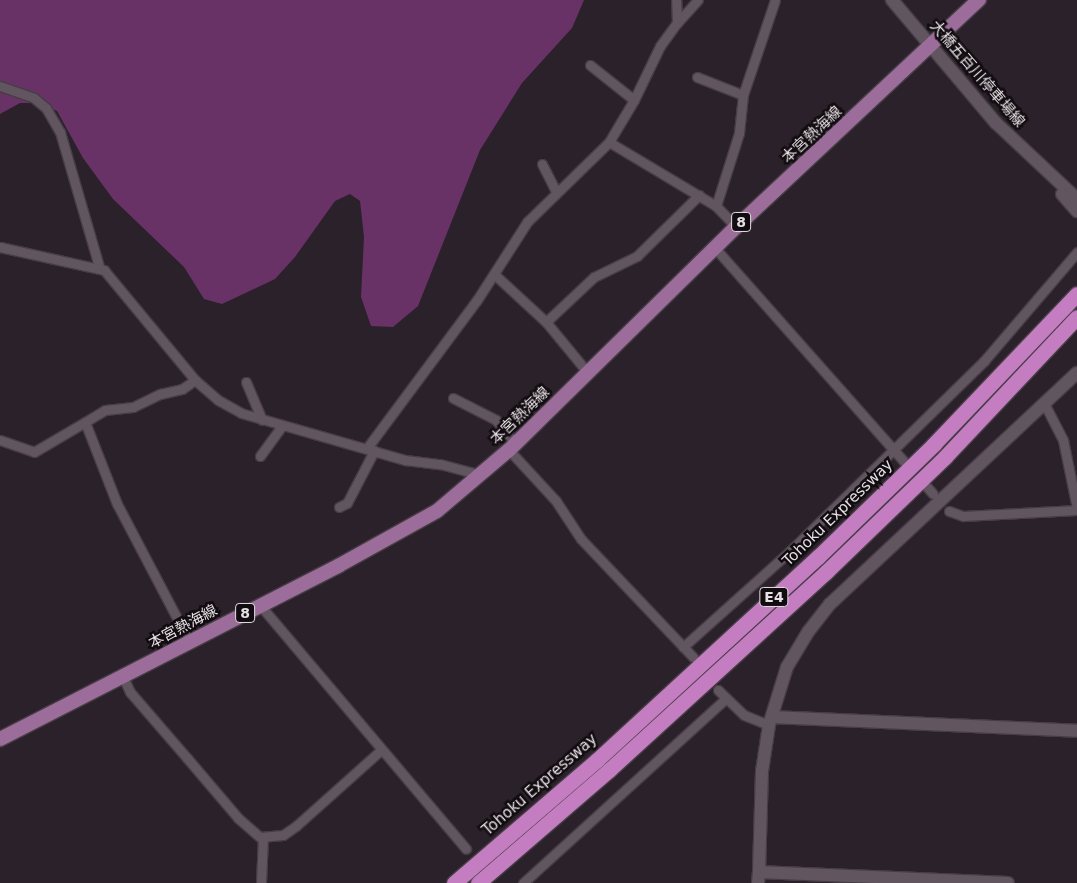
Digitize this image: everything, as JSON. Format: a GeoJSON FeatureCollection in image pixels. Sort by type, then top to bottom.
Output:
{"type":"FeatureCollection","features":[{"type":"Feature","properties":{"kind":"highway","name":"Tohoku Expressway"},"geometry":{"type":"LineString","coordinates":[[454,883],[596,760],[818,557],[934,444],[1077,294]]}},
{"type":"Feature","properties":{"kind":"highway","name":"E4"},"geometry":{"type":"LineString","coordinates":[[478,883],[609,770],[826,572],[945,457],[1076,318]]}},
{"type":"Feature","properties":{"kind":"main road","name":"本宮熱海線"},"geometry":{"type":"LineString","coordinates":[[0,738],[123,677],[412,526],[437,511],[512,447],[736,227],[931,47],[978,0]]}},
{"type":"Feature","properties":{"kind":"street"},"geometry":{"type":"LineString","coordinates":[[676,0],[676,23]]}},
{"type":"Feature","properties":{"kind":"street"},"geometry":{"type":"LineString","coordinates":[[339,507],[346,503],[370,449],[494,274],[527,222],[556,191],[609,142],[634,100],[660,46],[676,23],[698,0]]}},
{"type":"Feature","properties":{"kind":"street"},"geometry":{"type":"LineString","coordinates":[[716,206],[740,133],[743,95],[775,0]]}},
{"type":"Feature","properties":{"kind":"street","name":"大橋五百川停車場線"},"geometry":{"type":"LineString","coordinates":[[892,0],[996,123],[1077,199]]}},
{"type":"Feature","properties":{"kind":"street"},"geometry":{"type":"LineString","coordinates":[[590,65],[634,100]]}},
{"type":"Feature","properties":{"kind":"street"},"geometry":{"type":"LineString","coordinates":[[697,76],[743,95]]}},
{"type":"Feature","properties":{"kind":"street"},"geometry":{"type":"LineString","coordinates":[[0,86],[34,98],[46,108],[60,132],[98,266]]}},
{"type":"Feature","properties":{"kind":"street"},"geometry":{"type":"LineString","coordinates":[[609,142],[716,206],[736,227]]}},
{"type":"Feature","properties":{"kind":"street"},"geometry":{"type":"LineString","coordinates":[[542,164],[556,191]]}},
{"type":"Feature","properties":{"kind":"street","name":"大橋五百川停車場線"},"geometry":{"type":"LineString","coordinates":[[1040,166],[1077,211]]}},
{"type":"Feature","properties":{"kind":"street"},"geometry":{"type":"LineString","coordinates":[[546,322],[594,277],[637,256],[699,196]]}},
{"type":"Feature","properties":{"kind":"street"},"geometry":{"type":"LineString","coordinates":[[0,247],[98,266],[117,282],[195,380],[224,404],[262,420],[405,460],[440,464],[481,475]]}},
{"type":"Feature","properties":{"kind":"street"},"geometry":{"type":"LineString","coordinates":[[715,248],[904,462]]}},
{"type":"Feature","properties":{"kind":"street"},"geometry":{"type":"LineString","coordinates":[[683,647],[790,551],[892,449],[984,361],[1077,252]]}},
{"type":"Feature","properties":{"kind":"street"},"geometry":{"type":"LineString","coordinates":[[494,274],[546,322],[588,373]]}},
{"type":"Feature","properties":{"kind":"street"},"geometry":{"type":"LineString","coordinates":[[1008,883],[759,877],[762,771],[771,721],[787,667],[830,604],[1077,373]]}},
{"type":"Feature","properties":{"kind":"street"},"geometry":{"type":"LineString","coordinates":[[0,440],[34,452],[105,410],[133,407],[160,394],[182,389],[195,380]]}},
{"type":"Feature","properties":{"kind":"street"},"geometry":{"type":"LineString","coordinates":[[246,382],[262,420]]}},
{"type":"Feature","properties":{"kind":"street"},"geometry":{"type":"LineString","coordinates":[[453,398],[496,420],[512,447],[556,501],[581,539],[693,658]]}},
{"type":"Feature","properties":{"kind":"street"},"geometry":{"type":"LineString","coordinates":[[950,510],[963,516],[1077,509],[1063,440],[1044,404]]}},
{"type":"Feature","properties":{"kind":"street"},"geometry":{"type":"LineString","coordinates":[[86,422],[117,504],[189,642]]}},
{"type":"Feature","properties":{"kind":"street"},"geometry":{"type":"LineString","coordinates":[[260,456],[282,426]]}},
{"type":"Feature","properties":{"kind":"street"},"geometry":{"type":"LineString","coordinates":[[260,605],[466,849]]}},
{"type":"Feature","properties":{"kind":"street"},"geometry":{"type":"LineString","coordinates":[[123,677],[130,692],[238,818],[263,838],[283,835],[296,826],[381,750]]}},
{"type":"Feature","properties":{"kind":"street"},"geometry":{"type":"LineString","coordinates":[[718,690],[725,699],[744,715],[771,721],[1077,731]]}},
{"type":"Feature","properties":{"kind":"street"},"geometry":{"type":"LineString","coordinates":[[523,883],[725,699]]}},
{"type":"Feature","properties":{"kind":"street"},"geometry":{"type":"LineString","coordinates":[[261,883],[263,838]]}},
{"type":"Feature","properties":{"kind":"shaded area"},"geometry":{"type":"Polygon","coordinates":[[[0,0],[584,0],[572,28],[522,83],[480,150],[418,306],[393,327],[371,326],[361,297],[364,237],[360,201],[350,194],[335,201],[295,257],[275,279],[222,304],[204,299],[184,267],[113,199],[83,158],[57,111],[39,103],[20,103],[0,114],[0,0]]]}}]}
